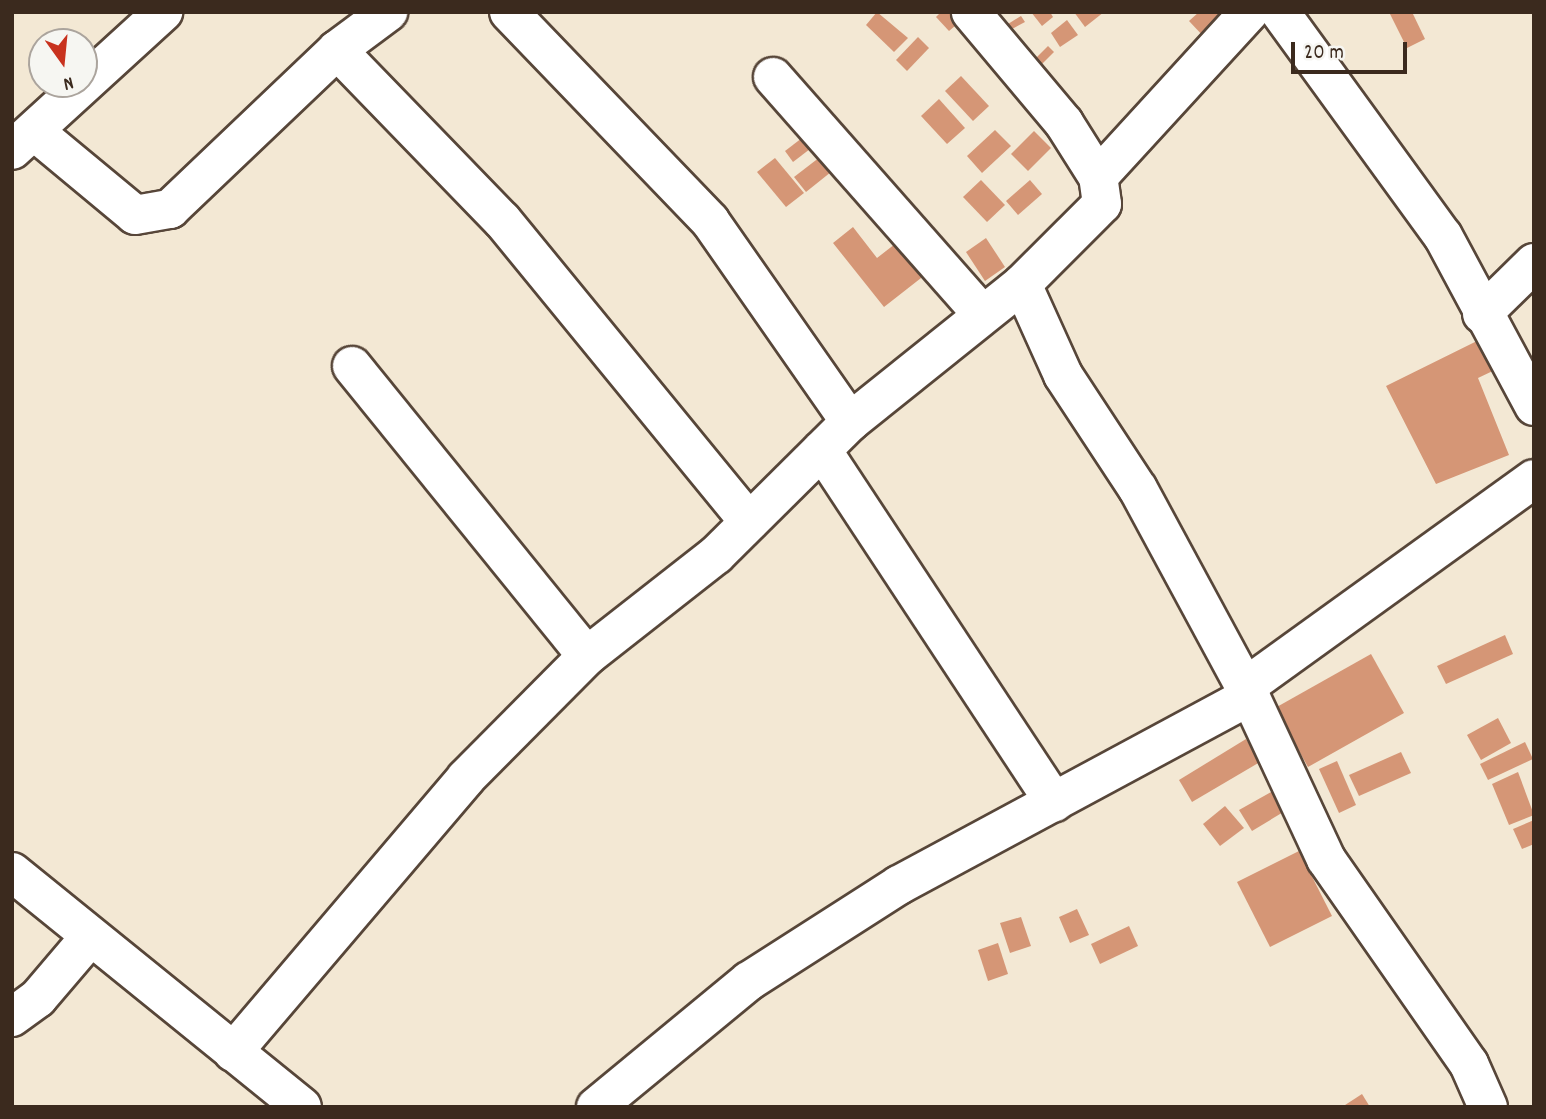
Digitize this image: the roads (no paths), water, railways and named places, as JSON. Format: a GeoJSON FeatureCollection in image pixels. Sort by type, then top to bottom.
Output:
{"type":"FeatureCollection","features":[{"type":"Feature","properties":{"kind":"street"},"geometry":{"type":"LineString","coordinates":[[163,12],[23,140],[135,215],[170,209],[337,50],[388,12]]}},
{"type":"Feature","properties":{"kind":"street"},"geometry":{"type":"LineString","coordinates":[[509,12],[710,221],[850,422]]}},
{"type":"Feature","properties":{"kind":"street"},"geometry":{"type":"LineString","coordinates":[[233,1052],[466,778],[587,656],[749,522],[850,422],[1021,284],[1102,204],[1098,177],[1065,124],[971,12]]}},
{"type":"Feature","properties":{"kind":"street"},"geometry":{"type":"LineString","coordinates":[[1098,177],[1249,12]]}},
{"type":"Feature","properties":{"kind":"street"},"geometry":{"type":"LineString","coordinates":[[1280,12],[1443,236],[1482,314],[1534,406]]}},
{"type":"Feature","properties":{"kind":"street"},"geometry":{"type":"LineString","coordinates":[[337,50],[502,220],[749,522]]}},
{"type":"Feature","properties":{"kind":"street"},"geometry":{"type":"LineString","coordinates":[[773,77],[982,314]]}},
{"type":"Feature","properties":{"kind":"street"},"geometry":{"type":"LineString","coordinates":[[1482,314],[1534,263]]}},
{"type":"Feature","properties":{"kind":"street"},"geometry":{"type":"LineString","coordinates":[[1021,284],[1063,375],[1138,489],[1247,692],[1326,859],[1469,1064],[1488,1107]]}},
{"type":"Feature","properties":{"kind":"street"},"geometry":{"type":"LineString","coordinates":[[352,366],[587,656]]}},
{"type":"Feature","properties":{"kind":"street"},"geometry":{"type":"LineString","coordinates":[[822,450],[1054,802]]}},
{"type":"Feature","properties":{"kind":"street"},"geometry":{"type":"LineString","coordinates":[[596,1107],[748,981],[899,885],[1054,802],[1247,692],[1534,479]]}},
{"type":"Feature","properties":{"kind":"street"},"geometry":{"type":"LineString","coordinates":[[12,872],[233,1052],[287,1102]]}},
{"type":"Feature","properties":{"kind":"street"},"geometry":{"type":"LineString","coordinates":[[12,1017],[38,998],[90,937]]}}]}
